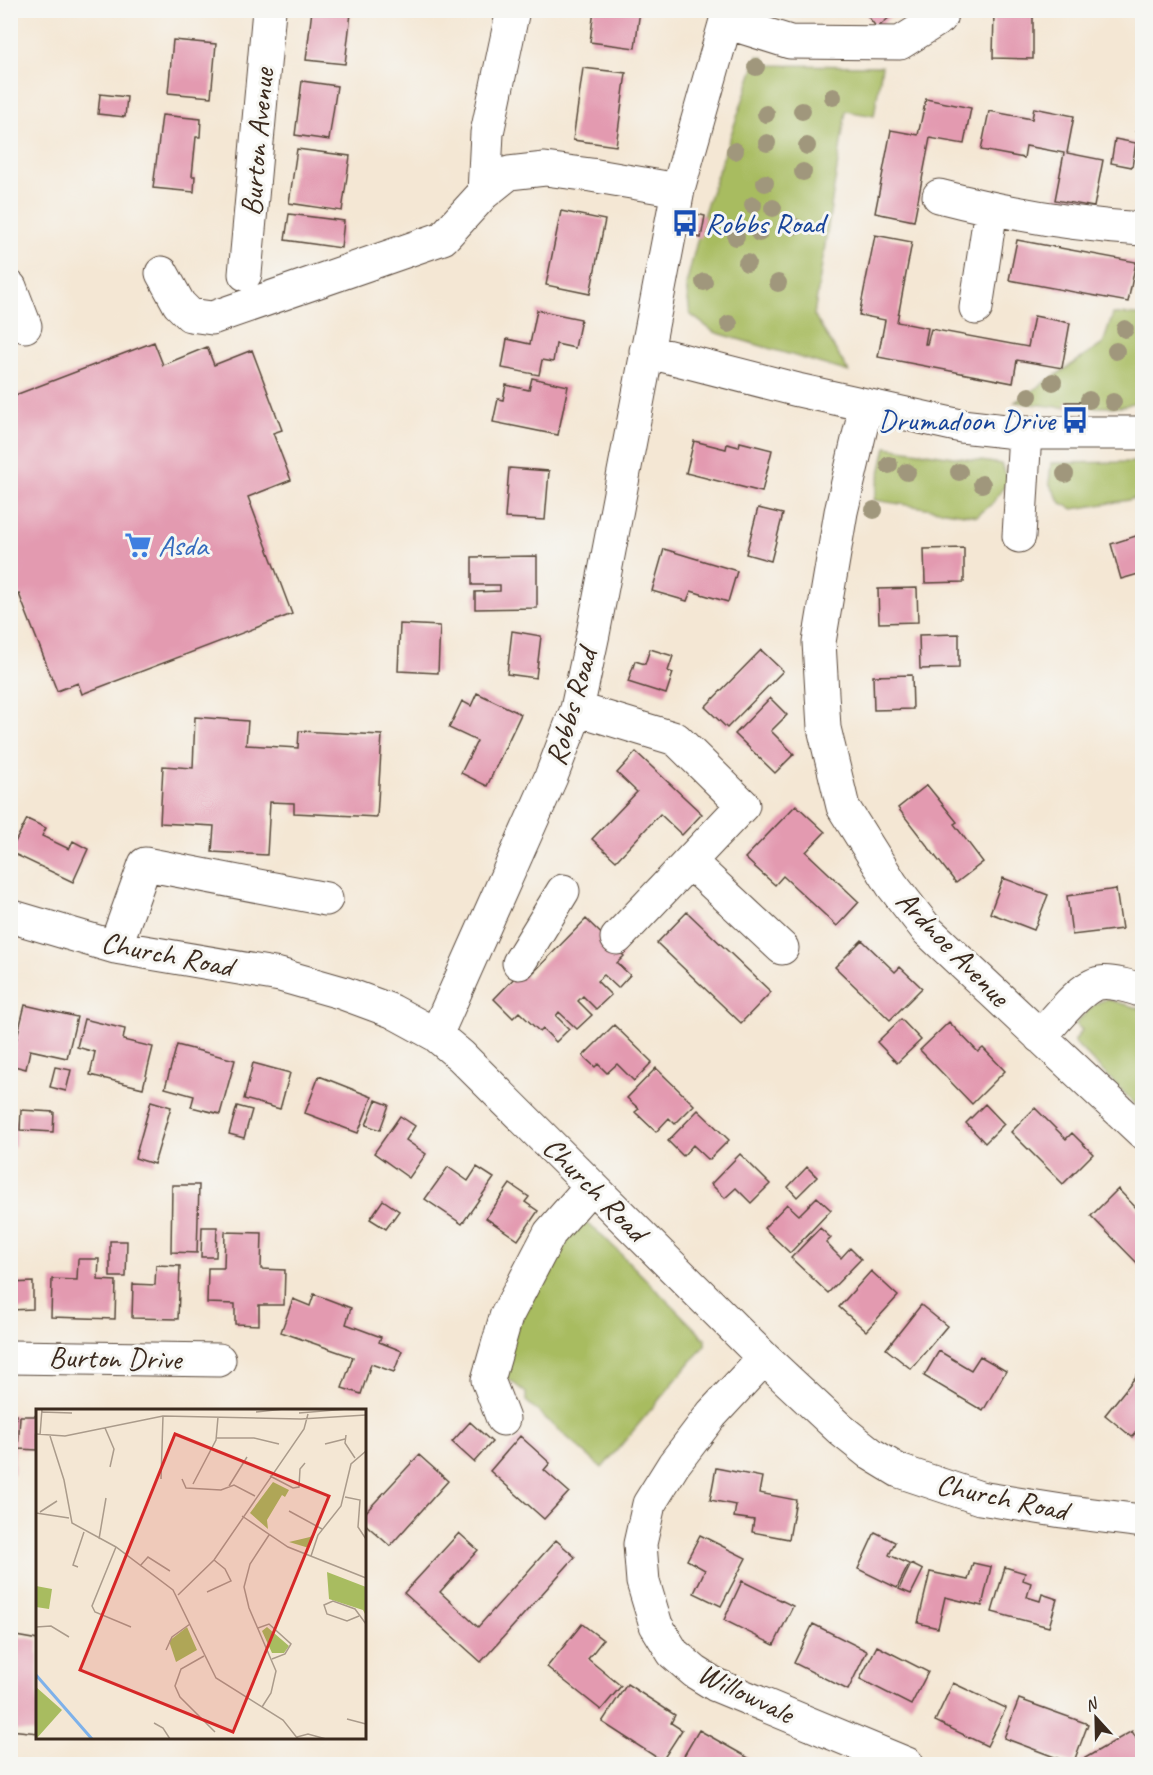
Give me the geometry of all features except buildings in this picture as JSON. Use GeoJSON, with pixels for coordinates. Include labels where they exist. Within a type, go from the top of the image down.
{"type":"FeatureCollection","features":[{"type":"Feature","properties":{"kind":"street","name":"Burton Avenue"},"geometry":{"type":"LineString","coordinates":[[245,274],[269,10]]}},
{"type":"Feature","properties":{"kind":"street"},"geometry":{"type":"LineString","coordinates":[[484,194],[487,133],[513,10]]}},
{"type":"Feature","properties":{"kind":"street"},"geometry":{"type":"LineString","coordinates":[[727,16],[790,42],[900,43],[940,18],[942,10]]}},
{"type":"Feature","properties":{"kind":"street","name":"Robbs Road"},"geometry":{"type":"LineString","coordinates":[[436,1035],[551,777],[577,709],[678,190],[727,16]]}},
{"type":"Feature","properties":{"kind":"street"},"geometry":{"type":"LineString","coordinates":[[162,273],[179,304],[190,315],[212,318],[443,238],[484,194],[509,173],[545,169],[678,190]]}},
{"type":"Feature","properties":{"kind":"street"},"geometry":{"type":"LineString","coordinates":[[939,196],[991,209],[1103,226],[1143,229]]}},
{"type":"Feature","properties":{"kind":"street"},"geometry":{"type":"LineString","coordinates":[[976,308],[991,209]]}},
{"type":"Feature","properties":{"kind":"street"},"geometry":{"type":"LineString","coordinates":[[10,287],[25,326]]}},
{"type":"Feature","properties":{"kind":"street"},"geometry":{"type":"LineString","coordinates":[[646,351],[866,406],[961,426],[1025,433],[1143,433]]}},
{"type":"Feature","properties":{"kind":"street","name":"Ardnoe Avenue"},"geometry":{"type":"LineString","coordinates":[[866,406],[841,512],[819,642],[824,728],[843,807],[892,885],[928,931],[1143,1132]]}},
{"type":"Feature","properties":{"kind":"street"},"geometry":{"type":"LineString","coordinates":[[1020,536],[1025,433]]}},
{"type":"Feature","properties":{"kind":"street"},"geometry":{"type":"LineString","coordinates":[[577,709],[676,739],[743,805],[617,938]]}},
{"type":"Feature","properties":{"kind":"street"},"geometry":{"type":"LineString","coordinates":[[690,862],[782,948]]}},
{"type":"Feature","properties":{"kind":"street"},"geometry":{"type":"LineString","coordinates":[[115,947],[145,864],[326,899]]}},
{"type":"Feature","properties":{"kind":"street"},"geometry":{"type":"LineString","coordinates":[[519,963],[563,891]]}},
{"type":"Feature","properties":{"kind":"street"},"geometry":{"type":"LineString","coordinates":[[497,899],[526,913],[541,926]]}},
{"type":"Feature","properties":{"kind":"street","name":"Church Road"},"geometry":{"type":"LineString","coordinates":[[10,916],[115,947],[280,975],[344,993],[392,1011],[436,1035],[461,1056],[764,1358],[841,1430],[871,1454],[899,1471],[980,1498],[1143,1521]]}},
{"type":"Feature","properties":{"kind":"street"},"geometry":{"type":"LineString","coordinates":[[1041,1037],[1080,993],[1100,983],[1131,986],[1143,991]]}},
{"type":"Feature","properties":{"kind":"street"},"geometry":{"type":"LineString","coordinates":[[503,1419],[488,1380],[506,1317],[550,1233],[591,1185]]}},
{"type":"Feature","properties":{"kind":"street","name":"Burton Drive"},"geometry":{"type":"LineString","coordinates":[[10,1357],[219,1360]]}},
{"type":"Feature","properties":{"kind":"street","name":"Willowvale"},"geometry":{"type":"LineString","coordinates":[[764,1358],[712,1414],[674,1464],[649,1504],[640,1544],[643,1582],[656,1625],[673,1653],[695,1672],[716,1685],[907,1764]]}},
{"type":"Feature","properties":{"kind":"green space"},"geometry":{"type":"Polygon","coordinates":[[[758,56],[763,57],[768,65],[882,66],[874,116],[846,111],[814,315],[849,372],[714,332],[690,314],[686,285],[704,213],[758,56]]]}},
{"type":"Feature","properties":{"kind":"green space"},"geometry":{"type":"Polygon","coordinates":[[[1142,309],[1142,400],[1121,407],[1058,407],[1015,402],[1103,344],[1113,314],[1141,315],[1142,309]]]}},
{"type":"Feature","properties":{"kind":"green space"},"geometry":{"type":"Polygon","coordinates":[[[886,447],[1001,464],[1009,480],[993,503],[977,516],[874,500],[886,447]]]}},
{"type":"Feature","properties":{"kind":"green space"},"geometry":{"type":"Polygon","coordinates":[[[1136,462],[1142,482],[1142,495],[1129,500],[1073,509],[1061,503],[1049,483],[1051,463],[1136,462]]]}},
{"type":"Feature","properties":{"kind":"green space"},"geometry":{"type":"Polygon","coordinates":[[[1106,999],[1142,1009],[1142,1111],[1074,1042],[1082,1030],[1075,1024],[1095,1004],[1106,999]]]}},
{"type":"Feature","properties":{"kind":"green space"},"geometry":{"type":"Polygon","coordinates":[[[580,1218],[603,1236],[705,1339],[705,1345],[602,1468],[526,1401],[526,1393],[501,1373],[518,1316],[564,1235],[580,1218]]]}},
{"type":"Feature","properties":{"kind":"place","name":"Robbs Road"},"geometry":{"type":"Point","coordinates":[685,223]}},
{"type":"Feature","properties":{"kind":"place","name":"Drumadoon Drive"},"geometry":{"type":"Point","coordinates":[1075,420]}},
{"type":"Feature","properties":{"kind":"place","name":"Asda"},"geometry":{"type":"Point","coordinates":[138,545]}}]}
